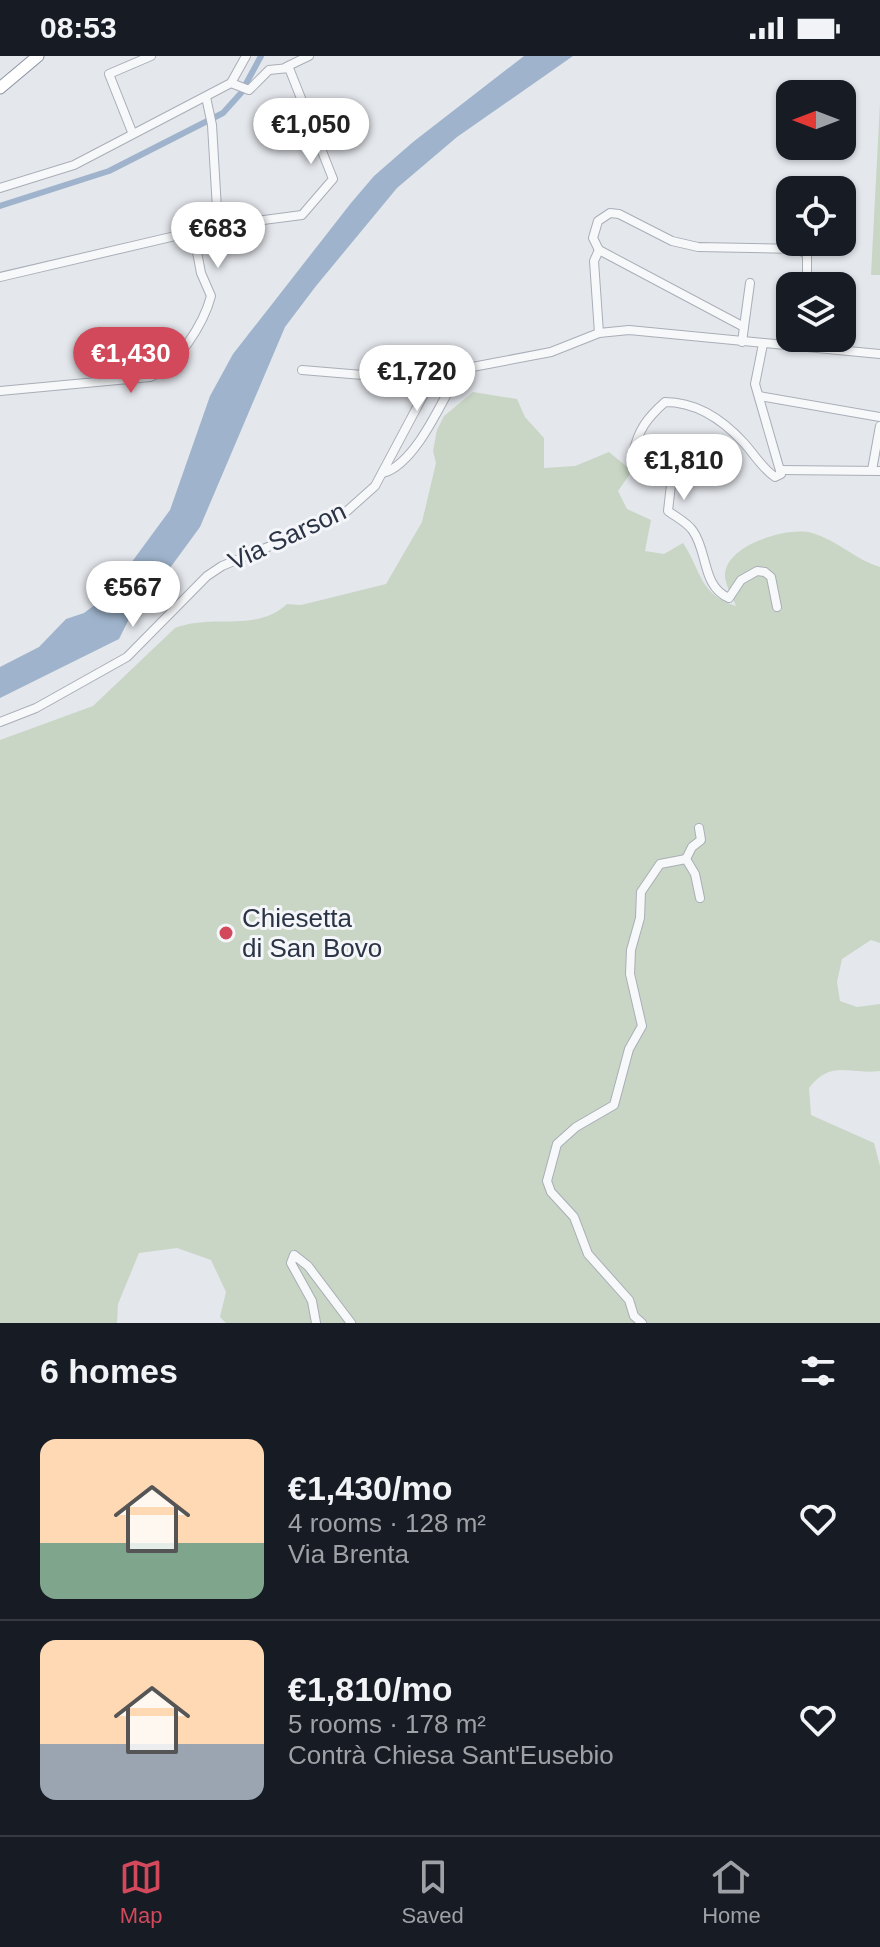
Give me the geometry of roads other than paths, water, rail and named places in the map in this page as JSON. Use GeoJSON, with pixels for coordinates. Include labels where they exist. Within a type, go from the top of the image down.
{"type":"FeatureCollection","features":[{"type":"Feature","properties":{"kind":"highway"},"geometry":{"type":"LineString","coordinates":[[3,85],[28,56]]}},
{"type":"Feature","properties":{"kind":"highway"},"geometry":{"type":"LineString","coordinates":[[3,85],[38,56]]}},
{"type":"Feature","properties":{"kind":"street"},"geometry":{"type":"LineString","coordinates":[[132,132],[109,74],[151,56]]}},
{"type":"Feature","properties":{"kind":"street"},"geometry":{"type":"LineString","coordinates":[[0,188],[74,165],[132,132],[235,84],[246,56]]}},
{"type":"Feature","properties":{"kind":"street"},"geometry":{"type":"LineString","coordinates":[[235,84],[249,90],[269,70],[285,67],[309,56]]}},
{"type":"Feature","properties":{"kind":"street"},"geometry":{"type":"LineString","coordinates":[[0,277],[193,231],[302,215],[333,179],[299,86],[285,67]]}},
{"type":"Feature","properties":{"kind":"street"},"geometry":{"type":"LineString","coordinates":[[206,97],[211,111],[218,226]]}},
{"type":"Feature","properties":{"kind":"street"},"geometry":{"type":"LineString","coordinates":[[599,333],[594,261],[599,250],[594,229],[598,221],[610,213],[619,214],[672,241],[698,247],[776,249]]}},
{"type":"Feature","properties":{"kind":"street"},"geometry":{"type":"LineString","coordinates":[[0,391],[159,374],[203,318],[211,296],[201,273],[193,231]]}},
{"type":"Feature","properties":{"kind":"street"},"geometry":{"type":"LineString","coordinates":[[599,250],[744,327]]}},
{"type":"Feature","properties":{"kind":"street"},"geometry":{"type":"LineString","coordinates":[[742,342],[750,283]]}},
{"type":"Feature","properties":{"kind":"street"},"geometry":{"type":"LineString","coordinates":[[302,370],[399,378],[428,389],[460,370],[551,352],[599,333],[629,330],[776,343]]}},
{"type":"Feature","properties":{"kind":"street"},"geometry":{"type":"LineString","coordinates":[[763,344],[756,372],[759,396],[781,474],[775,477],[731,431],[695,406],[681,402],[665,402],[648,417],[640,427],[633,454],[654,460],[672,476],[668,511],[692,529],[707,572],[721,595],[729,598],[741,580],[757,571],[765,572],[771,577],[777,607]]}},
{"type":"Feature","properties":{"kind":"street"},"geometry":{"type":"LineString","coordinates":[[856,350],[880,354]]}},
{"type":"Feature","properties":{"kind":"street"},"geometry":{"type":"LineString","coordinates":[[383,473],[399,464],[416,446],[460,370]]}},
{"type":"Feature","properties":{"kind":"street","name":"Via Sarson"},"geometry":{"type":"LineString","coordinates":[[0,722],[36,708],[127,657],[207,576],[238,558],[328,522],[365,496],[383,473],[428,389]]}},
{"type":"Feature","properties":{"kind":"street"},"geometry":{"type":"LineString","coordinates":[[759,396],[880,417]]}},
{"type":"Feature","properties":{"kind":"street"},"geometry":{"type":"LineString","coordinates":[[780,470],[876,470],[880,426]]}},
{"type":"Feature","properties":{"kind":"street"},"geometry":{"type":"LineString","coordinates":[[686,859],[692,847],[701,841],[699,828]]}},
{"type":"Feature","properties":{"kind":"street"},"geometry":{"type":"LineString","coordinates":[[686,859],[695,874],[700,898]]}},
{"type":"Feature","properties":{"kind":"street"},"geometry":{"type":"LineString","coordinates":[[642,1323],[634,1316],[629,1300],[586,1251],[576,1221],[551,1192],[546,1178],[557,1144],[576,1127],[614,1105],[629,1049],[642,1026],[630,967],[640,918],[639,897],[660,864],[686,859]]}},
{"type":"Feature","properties":{"kind":"street"},"geometry":{"type":"LineString","coordinates":[[316,1323],[312,1301],[291,1263],[294,1255],[308,1266],[351,1323]]}},
{"type":"Feature","properties":{"kind":"water"},"geometry":{"type":"Polygon","coordinates":[[[524,56],[573,56],[457,137],[397,188],[316,286],[285,327],[200,527],[159,583],[136,605],[119,639],[0,698],[0,667],[39,647],[66,619],[84,613],[104,598],[170,510],[210,396],[233,354],[351,203],[374,176],[413,142],[524,56]]]}},
{"type":"Feature","properties":{"kind":"waterway"},"geometry":{"type":"LineString","coordinates":[[0,206],[109,171],[223,113],[241,93],[261,56]]}},
{"type":"Feature","properties":{"kind":"place","name":"Chiesetta di San Bovo"},"geometry":{"type":"Point","coordinates":[226,933]}}]}
